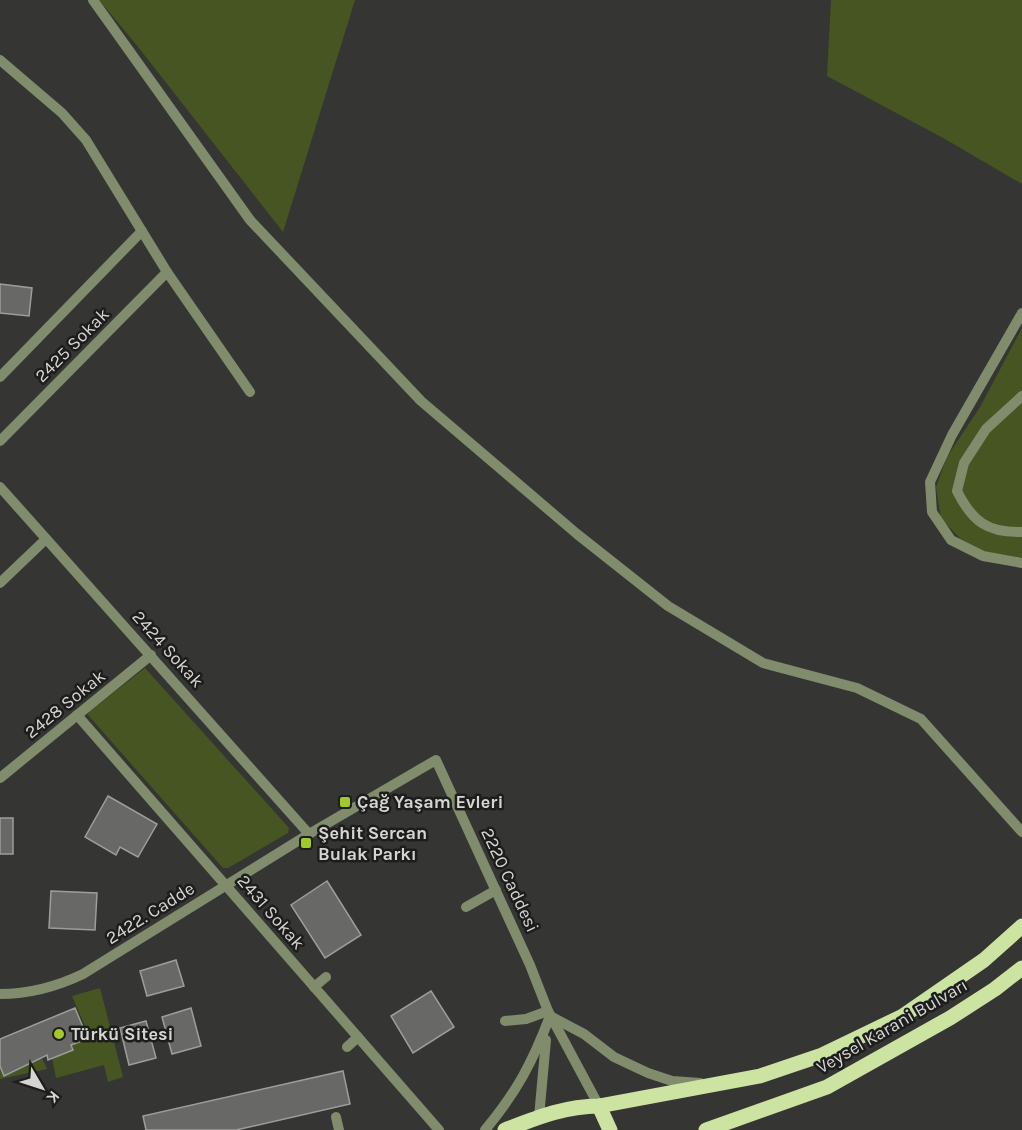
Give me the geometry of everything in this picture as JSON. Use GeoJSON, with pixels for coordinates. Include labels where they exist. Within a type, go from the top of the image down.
{"type":"FeatureCollection","features":[{"type":"Feature","properties":{"kind":"main road","name":"Veysel Karani Bulvarı"},"geometry":{"type":"LineString","coordinates":[[505,1130],[538,1123],[575,1107],[599,1106],[760,1076],[822,1055],[903,1016],[984,960],[1022,926]]}},
{"type":"Feature","properties":{"kind":"main road","name":"Veysel Karani Bulvarı"},"geometry":{"type":"LineString","coordinates":[[706,1130],[732,1126],[827,1087],[950,1018],[995,989],[1022,968]]}},
{"type":"Feature","properties":{"kind":"main road"},"geometry":{"type":"LineString","coordinates":[[599,1106],[610,1130]]}},
{"type":"Feature","properties":{"kind":"street"},"geometry":{"type":"LineString","coordinates":[[93,0],[250,220],[422,401],[576,534],[668,606],[763,663],[857,688],[921,719],[1022,832]]}},
{"type":"Feature","properties":{"kind":"street"},"geometry":{"type":"LineString","coordinates":[[0,60],[62,113],[87,140],[167,272],[250,392]]}},
{"type":"Feature","properties":{"kind":"street","name":"2425 Sokak"},"geometry":{"type":"LineString","coordinates":[[0,377],[142,231]]}},
{"type":"Feature","properties":{"kind":"street","name":"2425 Sokak"},"geometry":{"type":"LineString","coordinates":[[0,441],[167,272]]}},
{"type":"Feature","properties":{"kind":"street"},"geometry":{"type":"LineString","coordinates":[[1022,313],[952,435],[930,482],[932,512],[951,540],[983,556],[1022,563]]}},
{"type":"Feature","properties":{"kind":"street"},"geometry":{"type":"LineString","coordinates":[[1022,396],[986,429],[964,463],[957,490],[967,510],[984,526],[1005,532],[1022,532]]}},
{"type":"Feature","properties":{"kind":"street","name":"2424 Sokak"},"geometry":{"type":"LineString","coordinates":[[0,488],[309,834]]}},
{"type":"Feature","properties":{"kind":"street"},"geometry":{"type":"LineString","coordinates":[[0,583],[46,539]]}},
{"type":"Feature","properties":{"kind":"street","name":"2428 Sokak"},"geometry":{"type":"LineString","coordinates":[[0,778],[151,655]]}},
{"type":"Feature","properties":{"kind":"street","name":"2431 Sokak"},"geometry":{"type":"LineString","coordinates":[[77,715],[439,1130]]}},
{"type":"Feature","properties":{"kind":"street","name":"2422. Cadde"},"geometry":{"type":"LineString","coordinates":[[0,994],[41,990],[73,979],[309,834],[436,760]]}},
{"type":"Feature","properties":{"kind":"street","name":"2220 Caddesi"},"geometry":{"type":"LineString","coordinates":[[436,760],[530,965],[549,1013],[599,1106]]}},
{"type":"Feature","properties":{"kind":"street"},"geometry":{"type":"LineString","coordinates":[[466,907],[496,890]]}},
{"type":"Feature","properties":{"kind":"street"},"geometry":{"type":"LineString","coordinates":[[314,987],[326,977]]}},
{"type":"Feature","properties":{"kind":"street"},"geometry":{"type":"LineString","coordinates":[[538,1123],[549,1013]]}},
{"type":"Feature","properties":{"kind":"street"},"geometry":{"type":"LineString","coordinates":[[485,1130],[508,1103],[526,1073],[549,1013]]}},
{"type":"Feature","properties":{"kind":"street"},"geometry":{"type":"LineString","coordinates":[[505,1021],[549,1013],[614,1056],[648,1073],[672,1081],[715,1084]]}},
{"type":"Feature","properties":{"kind":"street"},"geometry":{"type":"LineString","coordinates":[[347,1047],[358,1037]]}},
{"type":"Feature","properties":{"kind":"street"},"geometry":{"type":"LineString","coordinates":[[336,1117],[339,1130]]}},
{"type":"Feature","properties":{"kind":"green space"},"geometry":{"type":"Polygon","coordinates":[[[99,0],[355,0],[283,232],[135,43],[99,0]]]}},
{"type":"Feature","properties":{"kind":"green space"},"geometry":{"type":"Polygon","coordinates":[[[831,0],[1022,0],[1022,184],[945,139],[827,76],[831,0]]]}},
{"type":"Feature","properties":{"kind":"green space"},"geometry":{"type":"Polygon","coordinates":[[[1022,328],[1022,558],[982,551],[961,539],[941,519],[936,487],[947,457],[980,407],[1022,328]]]}},
{"type":"Feature","properties":{"kind":"green space"},"geometry":{"type":"Polygon","coordinates":[[[145,668],[289,828],[288,833],[228,868],[223,868],[88,715],[145,668]]]}},
{"type":"Feature","properties":{"kind":"green space"},"geometry":{"type":"Polygon","coordinates":[[[100,988],[123,1077],[108,1082],[104,1065],[56,1078],[52,1058],[72,1050],[71,1045],[79,1042],[77,1037],[88,1033],[72,996],[100,988]]]}},
{"type":"Feature","properties":{"kind":"green space"},"geometry":{"type":"Polygon","coordinates":[[[42,1058],[47,1069],[0,1079],[0,1066],[4,1075],[42,1058]]]}},
{"type":"Feature","properties":{"kind":"building"},"geometry":{"type":"Polygon","coordinates":[[[0,284],[32,288],[29,316],[0,313],[0,284]]]}},
{"type":"Feature","properties":{"kind":"building"},"geometry":{"type":"Polygon","coordinates":[[[108,796],[157,824],[138,857],[120,847],[116,855],[85,837],[108,796]]]}},
{"type":"Feature","properties":{"kind":"building"},"geometry":{"type":"Polygon","coordinates":[[[0,818],[13,818],[13,854],[0,854],[0,818]]]}},
{"type":"Feature","properties":{"kind":"building"},"geometry":{"type":"Polygon","coordinates":[[[327,881],[361,935],[325,958],[291,905],[327,881]]]}},
{"type":"Feature","properties":{"kind":"building"},"geometry":{"type":"Polygon","coordinates":[[[51,891],[97,893],[95,930],[49,928],[51,891]]]}},
{"type":"Feature","properties":{"kind":"building"},"geometry":{"type":"Polygon","coordinates":[[[176,960],[184,986],[147,996],[140,971],[176,960]]]}},
{"type":"Feature","properties":{"kind":"building"},"geometry":{"type":"Polygon","coordinates":[[[431,991],[454,1027],[413,1053],[391,1016],[431,991]]]}},
{"type":"Feature","properties":{"kind":"building"},"geometry":{"type":"Polygon","coordinates":[[[75,1008],[85,1032],[76,1036],[79,1042],[71,1045],[73,1050],[48,1060],[47,1055],[4,1076],[0,1066],[0,1039],[75,1008]]]}},
{"type":"Feature","properties":{"kind":"building"},"geometry":{"type":"Polygon","coordinates":[[[191,1008],[201,1046],[172,1054],[162,1017],[191,1008]]]}},
{"type":"Feature","properties":{"kind":"building"},"geometry":{"type":"Polygon","coordinates":[[[146,1021],[156,1058],[129,1065],[120,1028],[146,1021]]]}},
{"type":"Feature","properties":{"kind":"building"},"geometry":{"type":"Polygon","coordinates":[[[343,1071],[350,1104],[236,1130],[146,1130],[143,1116],[343,1071]]]}},
{"type":"Feature","properties":{"kind":"place","name":"Çağ Yaşam Evleri"},"geometry":{"type":"Point","coordinates":[345,802]}},
{"type":"Feature","properties":{"kind":"place","name":"Şehit Sercan Bulak Parkı"},"geometry":{"type":"Point","coordinates":[306,843]}},
{"type":"Feature","properties":{"kind":"place","name":"Türkü Sitesi"},"geometry":{"type":"Point","coordinates":[59,1034]}}]}
